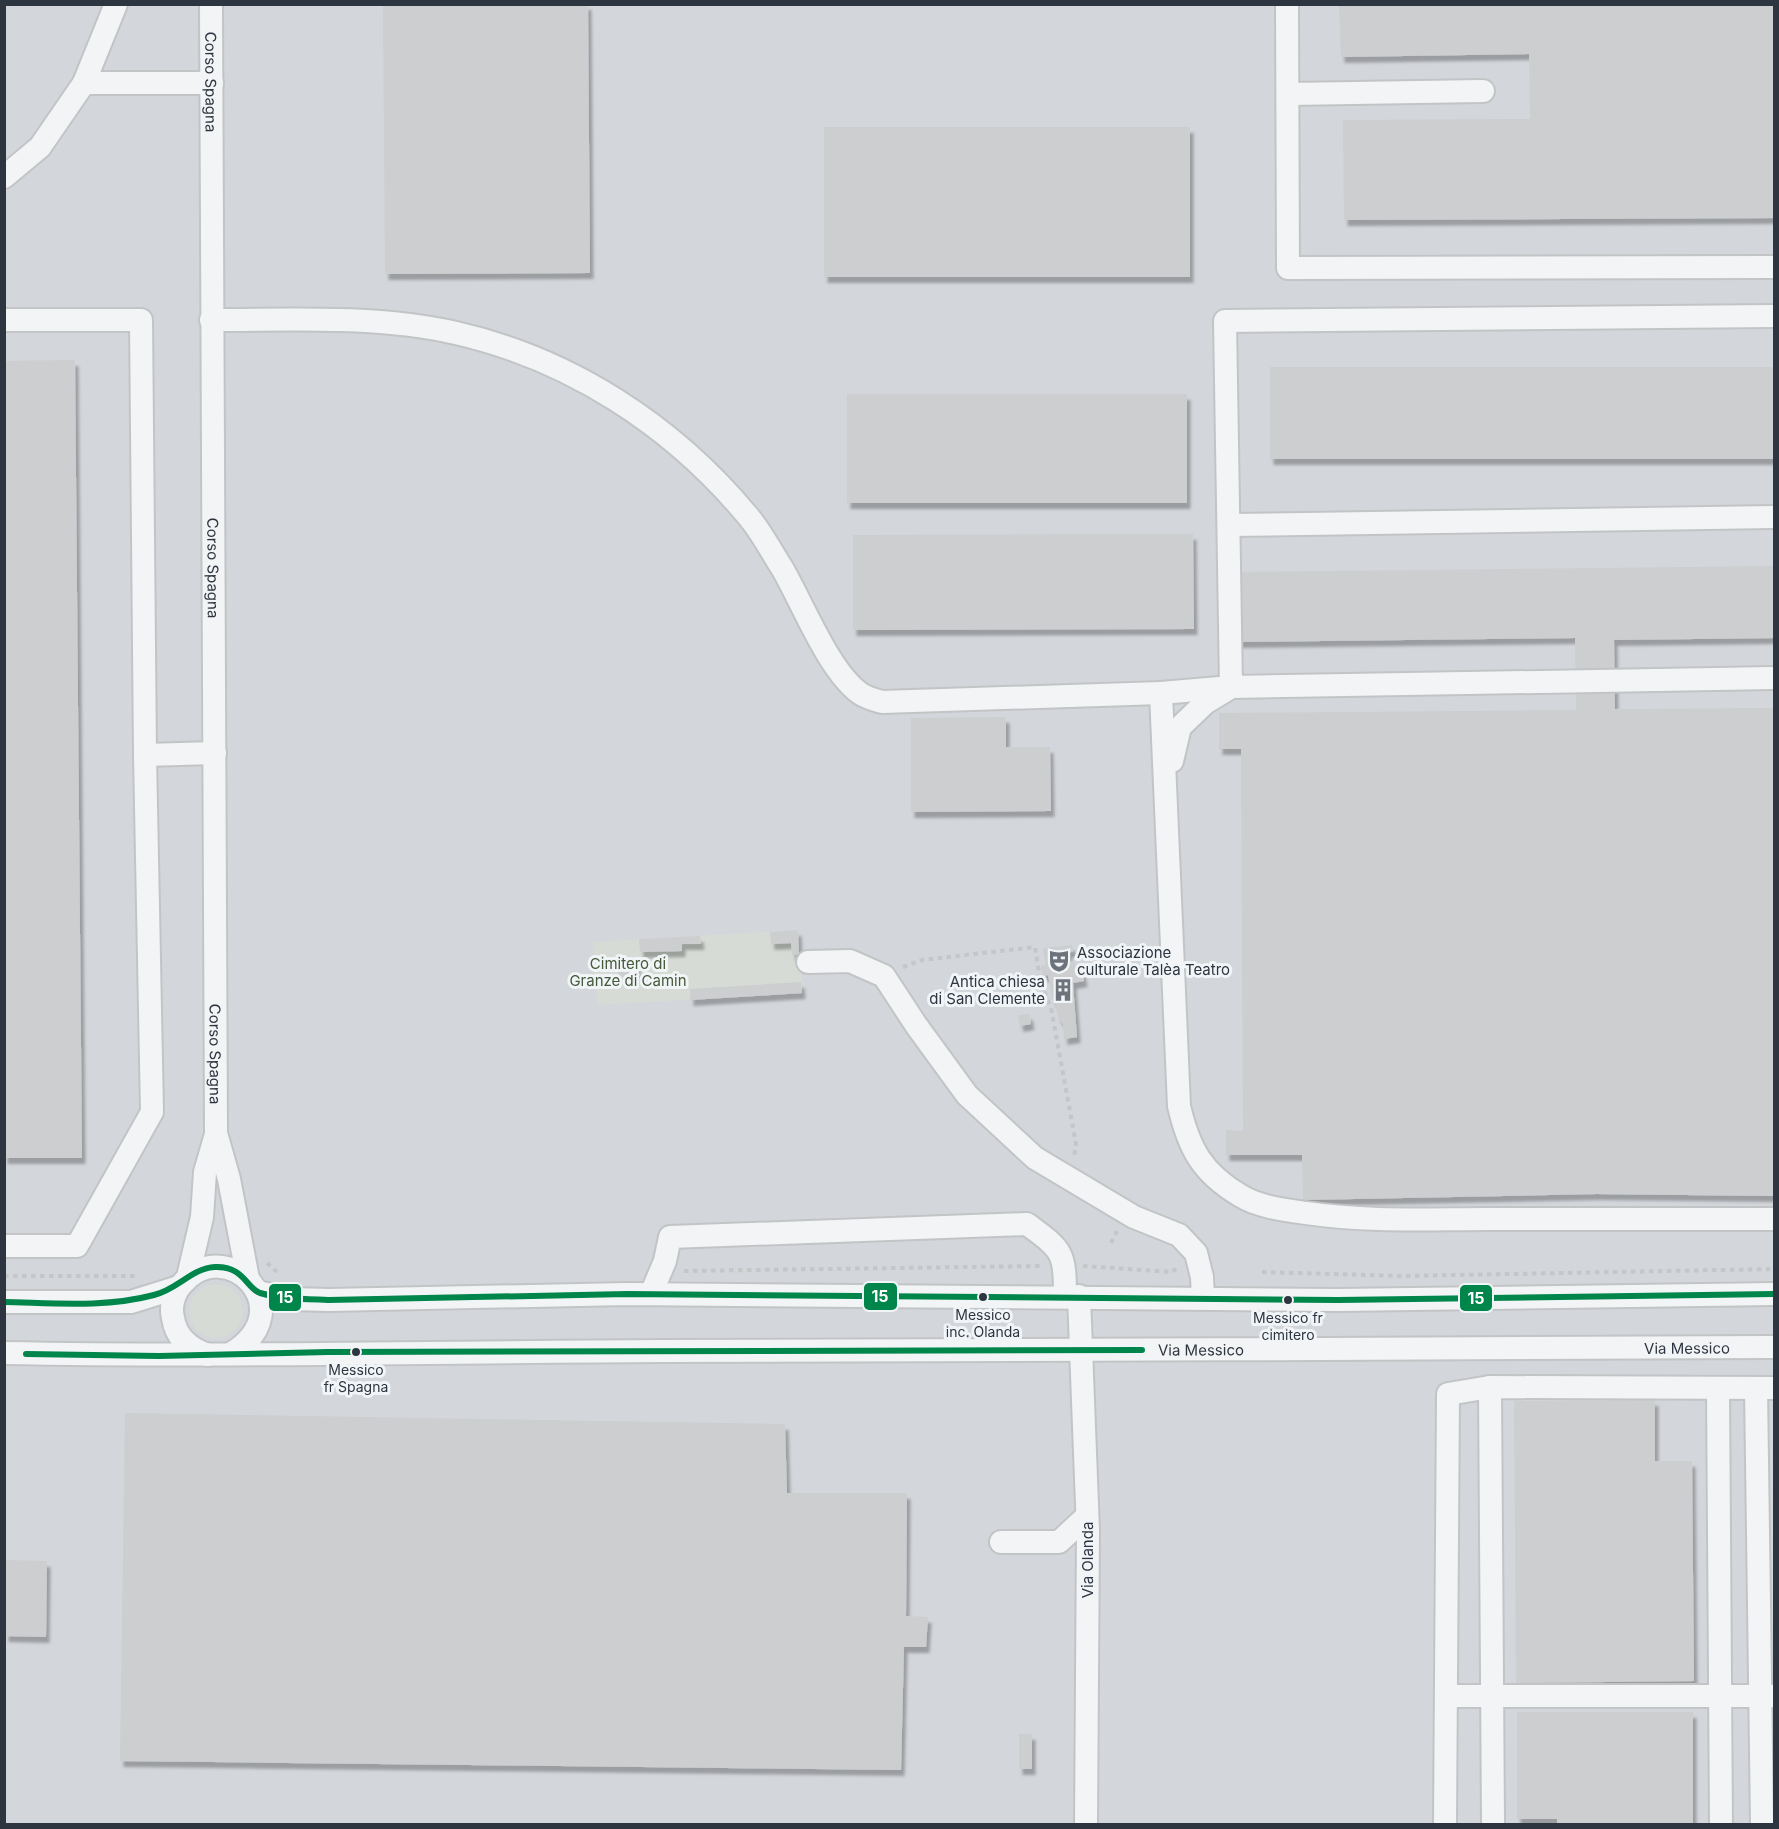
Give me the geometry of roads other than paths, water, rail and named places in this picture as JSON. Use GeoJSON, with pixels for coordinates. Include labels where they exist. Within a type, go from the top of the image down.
{"type":"FeatureCollection","features":[{"type":"Feature","properties":{"kind":"street"},"geometry":{"type":"LineString","coordinates":[[13,171],[40,147],[84,83],[116,4]]}},
{"type":"Feature","properties":{"kind":"street","name":"Corso Spagna"},"geometry":{"type":"LineString","coordinates":[[211,4],[216,1133],[229,1179],[252,1285]]}},
{"type":"Feature","properties":{"kind":"street"},"geometry":{"type":"LineString","coordinates":[[1287,4],[1288,268],[1774,267]]}},
{"type":"Feature","properties":{"kind":"street"},"geometry":{"type":"LineString","coordinates":[[84,83],[212,82]]}},
{"type":"Feature","properties":{"kind":"street"},"geometry":{"type":"LineString","coordinates":[[1288,94],[1483,91]]}},
{"type":"Feature","properties":{"kind":"street"},"geometry":{"type":"LineString","coordinates":[[1232,687],[1225,321],[1774,316]]}},
{"type":"Feature","properties":{"kind":"street"},"geometry":{"type":"LineString","coordinates":[[4,320],[141,320],[145,755],[152,1112],[77,1246],[4,1246]]}},
{"type":"Feature","properties":{"kind":"street"},"geometry":{"type":"LineString","coordinates":[[211,320],[357,321],[455,333],[517,350],[572,374],[608,394],[655,425],[714,479],[748,516],[804,606],[829,657],[853,688],[864,696],[882,702],[1161,693],[1232,687],[1774,678]]}},
{"type":"Feature","properties":{"kind":"street"},"geometry":{"type":"LineString","coordinates":[[1230,525],[1774,517]]}},
{"type":"Feature","properties":{"kind":"street"},"geometry":{"type":"LineString","coordinates":[[1166,783],[1180,727],[1205,704],[1232,687]]}},
{"type":"Feature","properties":{"kind":"street"},"geometry":{"type":"LineString","coordinates":[[1161,693],[1179,1106],[1186,1138],[1210,1173],[1242,1197],[1279,1210],[1343,1218],[1402,1221],[1774,1219]]}},
{"type":"Feature","properties":{"kind":"street"},"geometry":{"type":"LineString","coordinates":[[145,755],[215,753]]}},
{"type":"Feature","properties":{"kind":"street"},"geometry":{"type":"LineString","coordinates":[[808,962],[850,961],[884,976],[967,1095],[1035,1158],[1134,1217],[1179,1234],[1196,1253],[1203,1277],[1203,1298]]}},
{"type":"Feature","properties":{"kind":"street","name":"Corso Spagna"},"geometry":{"type":"LineString","coordinates":[[183,1282],[202,1217],[205,1172],[216,1133]]}},
{"type":"Feature","properties":{"kind":"street","name":"Via Olanda"},"geometry":{"type":"LineString","coordinates":[[651,1294],[670,1237],[1027,1224],[1058,1247],[1072,1296],[1080,1349],[1087,1516],[1086,1824]]}},
{"type":"Feature","properties":{"kind":"street"},"geometry":{"type":"LineString","coordinates":[[4,1302],[131,1302],[183,1282],[212,1266],[237,1271],[252,1285],[292,1299],[328,1300],[651,1294],[1338,1300],[1774,1294]]}},
{"type":"Feature","properties":{"kind":"street","name":"Via Messico"},"geometry":{"type":"LineString","coordinates":[[183,1282],[173,1301],[172,1316],[176,1330],[184,1342],[196,1351],[221,1354]]}},
{"type":"Feature","properties":{"kind":"street"},"geometry":{"type":"LineString","coordinates":[[221,1354],[248,1344],[258,1328],[261,1310],[252,1285]]}},
{"type":"Feature","properties":{"kind":"street","name":"Via Messico"},"geometry":{"type":"LineString","coordinates":[[4,1353],[221,1354],[1080,1349],[1243,1352],[1774,1347]]}},
{"type":"Feature","properties":{"kind":"street"},"geometry":{"type":"LineString","coordinates":[[1490,1387],[1494,1824]]}},
{"type":"Feature","properties":{"kind":"street"},"geometry":{"type":"LineString","coordinates":[[1444,1824],[1448,1394],[1490,1387],[1765,1388],[1768,1696],[1762,1824]]}},
{"type":"Feature","properties":{"kind":"street"},"geometry":{"type":"LineString","coordinates":[[1718,1388],[1722,1697],[1721,1824]]}},
{"type":"Feature","properties":{"kind":"street"},"geometry":{"type":"LineString","coordinates":[[1001,1542],[1059,1542],[1087,1516]]}},
{"type":"Feature","properties":{"kind":"street"},"geometry":{"type":"LineString","coordinates":[[1446,1696],[1768,1696]]}},
{"type":"Feature","properties":{"kind":"place","name":"Associazione culturale Talèa Teatro"},"geometry":{"type":"Point","coordinates":[1059,961]}},
{"type":"Feature","properties":{"kind":"place","name":"Antica chiesa di San Clemente"},"geometry":{"type":"Point","coordinates":[1063,990]}},
{"type":"Feature","properties":{"kind":"place","name":"Messico inc. Olanda"},"geometry":{"type":"Point","coordinates":[983,1297]}},
{"type":"Feature","properties":{"kind":"place","name":"Messico fr cimitero"},"geometry":{"type":"Point","coordinates":[1288,1300]}},
{"type":"Feature","properties":{"kind":"place","name":"Messico fr Spagna"},"geometry":{"type":"Point","coordinates":[356,1352]}},
{"type":"Feature","properties":{"kind":"park label","name":"Cimitero di Granze di Camin"},"geometry":{"type":"Point","coordinates":[628,972]}}]}
